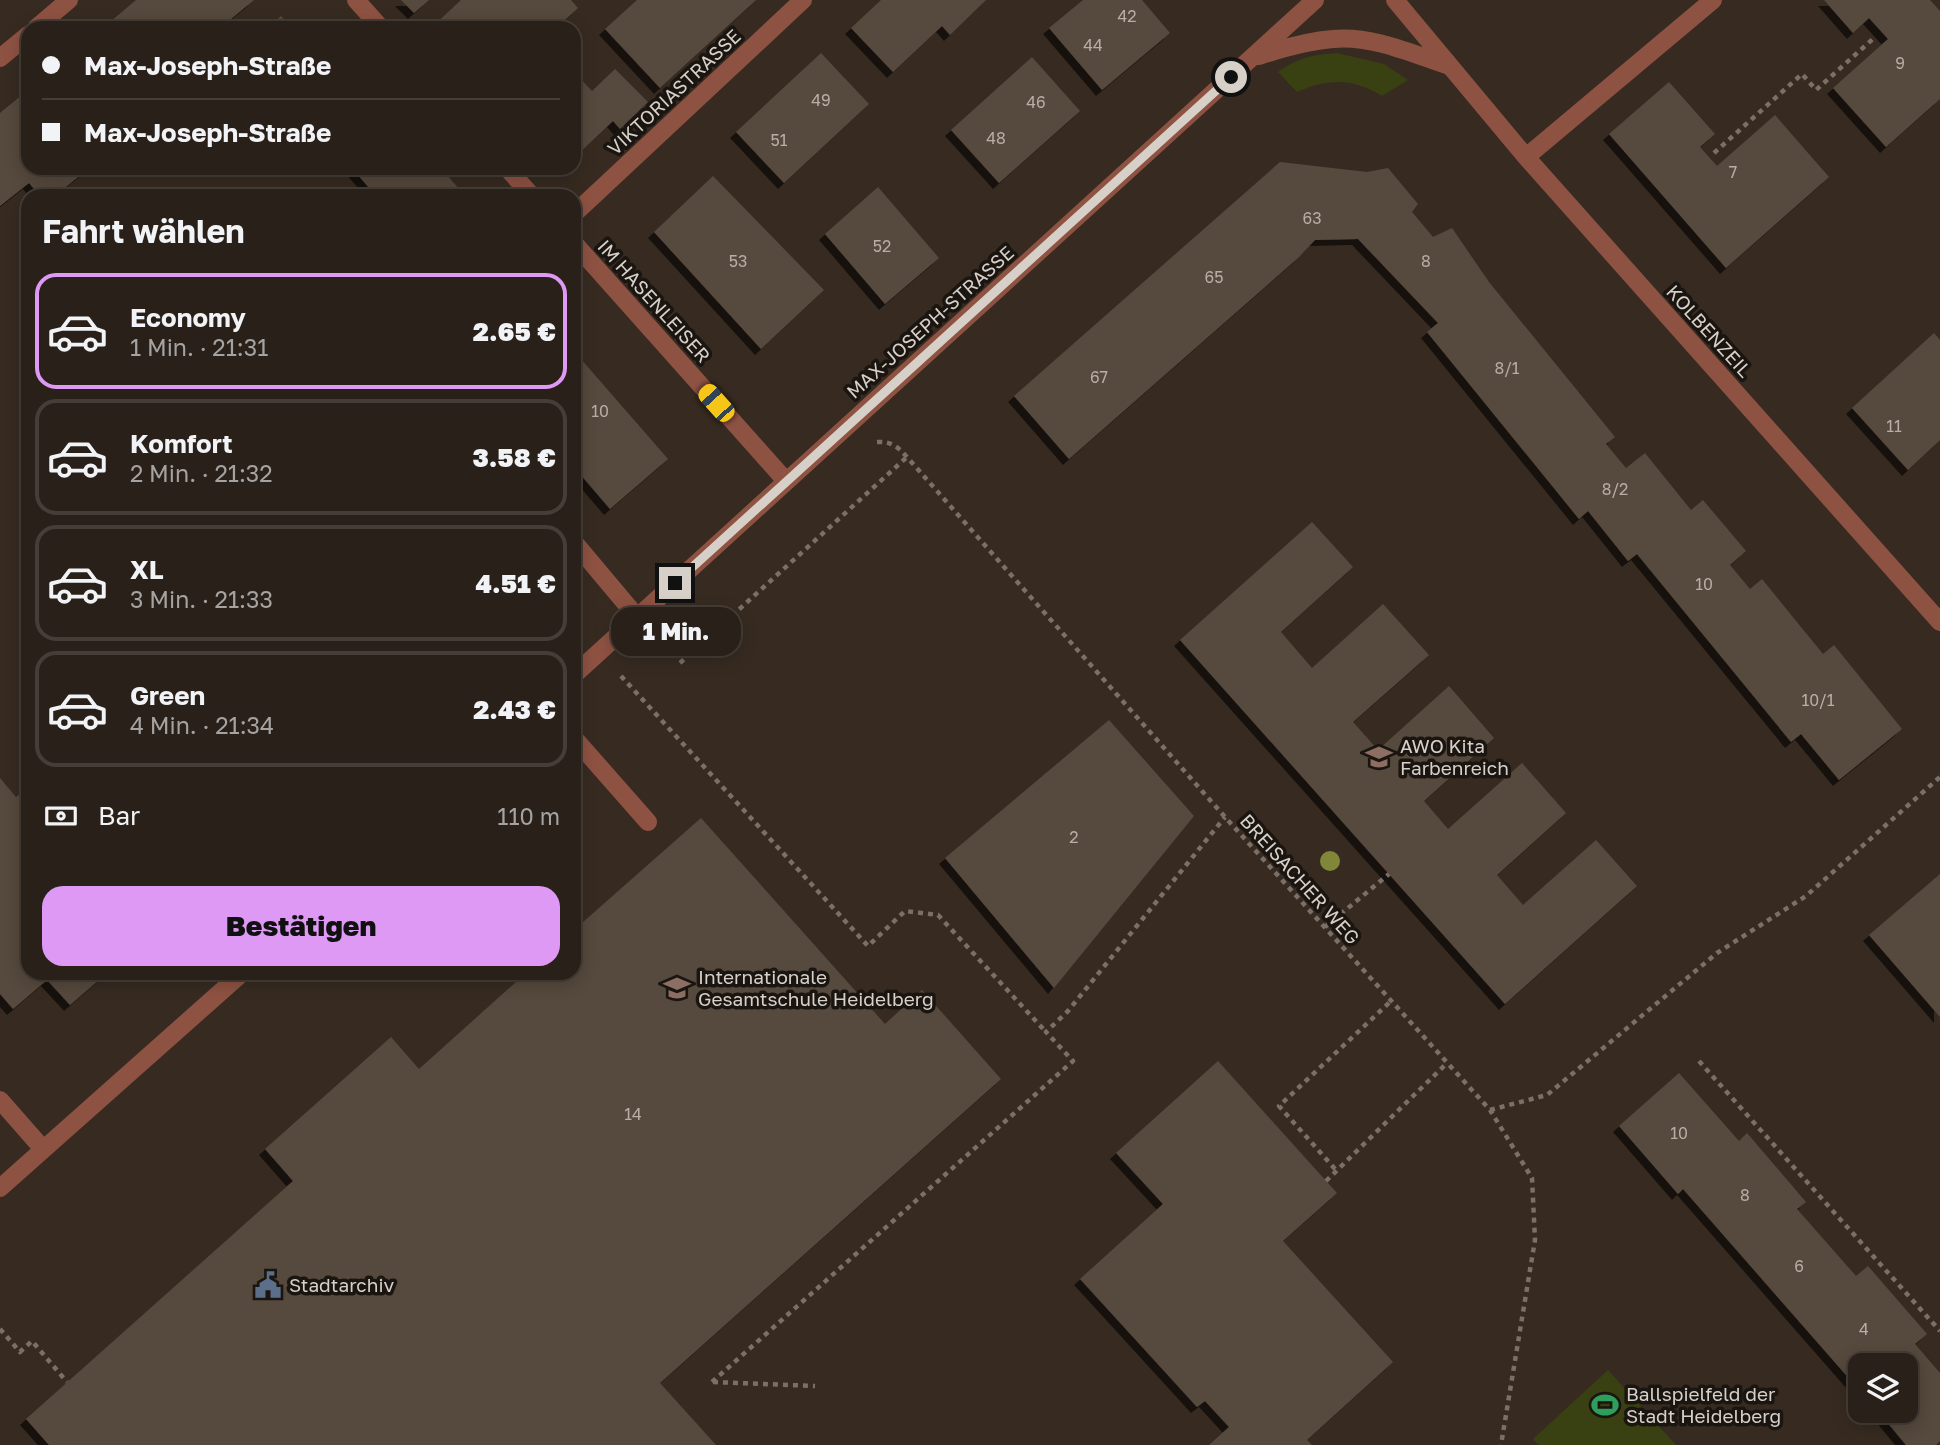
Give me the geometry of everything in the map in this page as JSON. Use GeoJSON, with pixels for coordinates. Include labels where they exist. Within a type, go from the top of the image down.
{"type":"FeatureCollection","features":[{"type":"Feature","properties":{"kind":"street"},"geometry":{"type":"LineString","coordinates":[[44,21],[69,0]]}},
{"type":"Feature","properties":{"kind":"street"},"geometry":{"type":"LineString","coordinates":[[356,0],[375,21]]}},
{"type":"Feature","properties":{"kind":"street","name":"VIKTORIASTRASSE"},"geometry":{"type":"LineString","coordinates":[[581,207],[803,0]]}},
{"type":"Feature","properties":{"kind":"street","name":"MAX-JOSEPH-STRASSE"},"geometry":{"type":"LineString","coordinates":[[581,669],[1315,0]]}},
{"type":"Feature","properties":{"kind":"street","name":"KOLBENZEIL"},"geometry":{"type":"LineString","coordinates":[[1395,0],[1526,157],[1940,622]]}},
{"type":"Feature","properties":{"kind":"street"},"geometry":{"type":"LineString","coordinates":[[1526,157],[1713,0]]}},
{"type":"Feature","properties":{"kind":"street"},"geometry":{"type":"LineString","coordinates":[[1251,59],[1285,48],[1335,38],[1367,41],[1449,66]]}},
{"type":"Feature","properties":{"kind":"street"},"geometry":{"type":"LineString","coordinates":[[0,58],[21,41]]}},
{"type":"Feature","properties":{"kind":"street"},"geometry":{"type":"LineString","coordinates":[[513,175],[526,189]]}},
{"type":"Feature","properties":{"kind":"street","name":"IM HASENLEISER"},"geometry":{"type":"LineString","coordinates":[[581,253],[786,481]]}},
{"type":"Feature","properties":{"kind":"street"},"geometry":{"type":"LineString","coordinates":[[581,550],[638,617]]}},
{"type":"Feature","properties":{"kind":"street"},"geometry":{"type":"LineString","coordinates":[[581,746],[648,822]]}},
{"type":"Feature","properties":{"kind":"street"},"geometry":{"type":"LineString","coordinates":[[0,1188],[234,980]]}},
{"type":"Feature","properties":{"kind":"street"},"geometry":{"type":"LineString","coordinates":[[0,1100],[43,1149]]}},
{"type":"Feature","properties":{"kind":"path"},"geometry":{"type":"LineString","coordinates":[[1714,153],[1802,74],[1816,90],[1875,37]]}},
{"type":"Feature","properties":{"kind":"path","name":"BREISACHER WEG"},"geometry":{"type":"LineString","coordinates":[[849,424],[866,442],[885,441],[897,446],[1225,817],[1490,1110],[1532,1178],[1535,1240],[1501,1445]]}},
{"type":"Feature","properties":{"kind":"path"},"geometry":{"type":"LineString","coordinates":[[680,663],[907,457]]}},
{"type":"Feature","properties":{"kind":"path"},"geometry":{"type":"LineString","coordinates":[[600,651],[868,946],[905,911],[938,915],[1073,1061],[712,1382],[815,1386]]}},
{"type":"Feature","properties":{"kind":"path"},"geometry":{"type":"LineString","coordinates":[[1490,1110],[1547,1095],[1717,953],[1806,896],[1940,777]]}},
{"type":"Feature","properties":{"kind":"path"},"geometry":{"type":"LineString","coordinates":[[1046,1032],[1068,1011],[1225,817]]}},
{"type":"Feature","properties":{"kind":"path"},"geometry":{"type":"LineString","coordinates":[[1325,926],[1389,874]]}},
{"type":"Feature","properties":{"kind":"path"},"geometry":{"type":"LineString","coordinates":[[1335,1169],[1279,1107],[1391,1001]]}},
{"type":"Feature","properties":{"kind":"path"},"geometry":{"type":"LineString","coordinates":[[1699,1061],[1940,1331]]}},
{"type":"Feature","properties":{"kind":"path"},"geometry":{"type":"LineString","coordinates":[[1326,1181],[1335,1169],[1447,1063]]}},
{"type":"Feature","properties":{"kind":"path"},"geometry":{"type":"LineString","coordinates":[[0,1329],[20,1352],[32,1341],[67,1382]]}},
{"type":"Feature","properties":{"kind":"green space"},"geometry":{"type":"Polygon","coordinates":[[[1337,53],[1384,64],[1408,80],[1382,96],[1361,86],[1341,82],[1319,84],[1297,92],[1278,72],[1306,58],[1337,53]]]}},
{"type":"Feature","properties":{"kind":"green space","name":"Ballspielfeld der Stadt Heidelberg"},"geometry":{"type":"Polygon","coordinates":[[[1608,1370],[1676,1445],[1539,1445],[1533,1439],[1608,1370]]]}},
{"type":"Feature","properties":{"kind":"building"},"geometry":{"type":"Polygon","coordinates":[[[136,0],[254,0],[228,21],[111,21],[136,0]]]}},
{"type":"Feature","properties":{"kind":"building"},"geometry":{"type":"Polygon","coordinates":[[[401,0],[429,0],[414,13],[401,0]]]}},
{"type":"Feature","properties":{"kind":"building"},"geometry":{"type":"Polygon","coordinates":[[[461,0],[571,0],[578,8],[564,21],[438,21],[461,0]]]}},
{"type":"Feature","properties":{"kind":"building"},"geometry":{"type":"Polygon","coordinates":[[[637,0],[756,0],[660,88],[605,29],[637,0]]]}},
{"type":"Feature","properties":{"kind":"building"},"geometry":{"type":"Polygon","coordinates":[[[881,0],[986,0],[950,35],[942,26],[893,72],[851,28],[881,0]]]}},
{"type":"Feature","properties":{"kind":"building"},"geometry":{"type":"Polygon","coordinates":[[[1083,0],[1142,0],[1170,33],[1102,90],[1049,28],[1083,0]]]}},
{"type":"Feature","properties":{"kind":"building"},"geometry":{"type":"Polygon","coordinates":[[[1824,0],[1930,0],[1940,11],[1940,99],[1886,147],[1833,88],[1888,39],[1869,18],[1853,33],[1824,0]]]}},
{"type":"Feature","properties":{"kind":"building"},"geometry":{"type":"Polygon","coordinates":[[[821,53],[869,104],[784,183],[736,132],[821,53]]]}},
{"type":"Feature","properties":{"kind":"building"},"geometry":{"type":"Polygon","coordinates":[[[1032,57],[1080,111],[999,183],[951,130],[1032,57]]]}},
{"type":"Feature","properties":{"kind":"building"},"geometry":{"type":"Polygon","coordinates":[[[615,69],[648,102],[620,129],[613,121],[581,151],[581,79],[592,91],[615,69]]]}},
{"type":"Feature","properties":{"kind":"building"},"geometry":{"type":"Polygon","coordinates":[[[1669,82],[1715,134],[1700,147],[1717,166],[1775,115],[1829,177],[1726,268],[1609,134],[1669,82]]]}},
{"type":"Feature","properties":{"kind":"building"},"geometry":{"type":"Polygon","coordinates":[[[21,96],[21,175],[80,175],[64,189],[34,189],[29,183],[0,206],[0,113],[21,96]]]}},
{"type":"Feature","properties":{"kind":"building"},"geometry":{"type":"Polygon","coordinates":[[[1280,162],[1367,172],[1388,168],[1418,204],[1412,212],[1433,237],[1452,228],[1489,282],[1615,437],[1606,444],[1626,468],[1645,453],[1691,510],[1703,500],[1746,551],[1730,565],[1750,589],[1762,579],[1823,654],[1834,645],[1902,729],[1839,780],[1801,734],[1791,742],[1637,554],[1628,561],[1588,511],[1579,519],[1427,332],[1438,323],[1358,239],[1315,240],[1298,258],[1069,459],[1014,396],[1280,162]]]}},
{"type":"Feature","properties":{"kind":"building"},"geometry":{"type":"Polygon","coordinates":[[[358,175],[447,175],[459,189],[370,189],[358,175]]]}},
{"type":"Feature","properties":{"kind":"building"},"geometry":{"type":"Polygon","coordinates":[[[713,176],[824,290],[761,349],[654,232],[713,176]]]}},
{"type":"Feature","properties":{"kind":"building"},"geometry":{"type":"Polygon","coordinates":[[[878,187],[939,258],[885,304],[825,234],[878,187]]]}},
{"type":"Feature","properties":{"kind":"building"},"geometry":{"type":"Polygon","coordinates":[[[1934,333],[1940,340],[1940,440],[1908,470],[1852,408],[1934,333]]]}},
{"type":"Feature","properties":{"kind":"building"},"geometry":{"type":"Polygon","coordinates":[[[581,359],[668,459],[610,509],[581,475],[581,359]]]}},
{"type":"Feature","properties":{"kind":"building","name":"AWO Kita Farbenreich"},"geometry":{"type":"Polygon","coordinates":[[[1312,522],[1353,567],[1281,632],[1312,668],[1383,604],[1429,655],[1353,722],[1378,750],[1449,686],[1494,738],[1424,801],[1448,829],[1522,763],[1566,813],[1497,875],[1523,905],[1596,840],[1637,886],[1505,1004],[1180,640],[1312,522]]]}},
{"type":"Feature","properties":{"kind":"building"},"geometry":{"type":"Polygon","coordinates":[[[1109,720],[1194,816],[1054,988],[945,858],[1109,720]]]}},
{"type":"Feature","properties":{"kind":"building"},"geometry":{"type":"Polygon","coordinates":[[[0,778],[16,797],[21,793],[21,980],[47,980],[13,1009],[0,994],[0,778]]]}},
{"type":"Feature","properties":{"kind":"building","name":"Internationale Gesamtschule Heidelberg"},"geometry":{"type":"Polygon","coordinates":[[[701,818],[885,1024],[922,990],[1001,1079],[660,1383],[716,1445],[49,1445],[26,1419],[293,1181],[265,1149],[391,1037],[419,1069],[518,980],[581,980],[581,924],[701,818]]]}},
{"type":"Feature","properties":{"kind":"building"},"geometry":{"type":"Polygon","coordinates":[[[1940,874],[1940,1017],[1869,935],[1940,874]]]}},
{"type":"Feature","properties":{"kind":"building"},"geometry":{"type":"Polygon","coordinates":[[[47,980],[99,980],[70,1005],[47,980]]]}},
{"type":"Feature","properties":{"kind":"building"},"geometry":{"type":"Polygon","coordinates":[[[1218,1061],[1337,1193],[1283,1241],[1393,1362],[1307,1440],[1312,1445],[1209,1445],[1229,1427],[1205,1401],[1197,1407],[1080,1279],[1163,1204],[1116,1153],[1218,1061]]]}},
{"type":"Feature","properties":{"kind":"building"},"geometry":{"type":"Polygon","coordinates":[[[1679,1073],[1739,1141],[1747,1133],[1806,1202],[1797,1209],[1856,1276],[1868,1266],[1927,1334],[1915,1344],[1940,1373],[1940,1441],[1936,1445],[1906,1445],[1888,1423],[1918,1423],[1918,1353],[1848,1353],[1848,1377],[1683,1189],[1678,1194],[1619,1126],[1679,1073]]]}},
{"type":"Feature","properties":{"kind":"place","name":"AWO Kita Farbenreich"},"geometry":{"type":"Point","coordinates":[1379,757]}},
{"type":"Feature","properties":{"kind":"place","name":"Internationale Gesamtschule Heidelberg"},"geometry":{"type":"Point","coordinates":[677,988]}},
{"type":"Feature","properties":{"kind":"place","name":"Stadtarchiv"},"geometry":{"type":"Point","coordinates":[268,1285]}},
{"type":"Feature","properties":{"kind":"place","name":"Ballspielfeld der Stadt Heidelberg"},"geometry":{"type":"Point","coordinates":[1605,1405]}},
{"type":"Feature","properties":{"kind":"route"},"geometry":{"type":"LineString","coordinates":[[675,583],[1231,77]]}}]}
